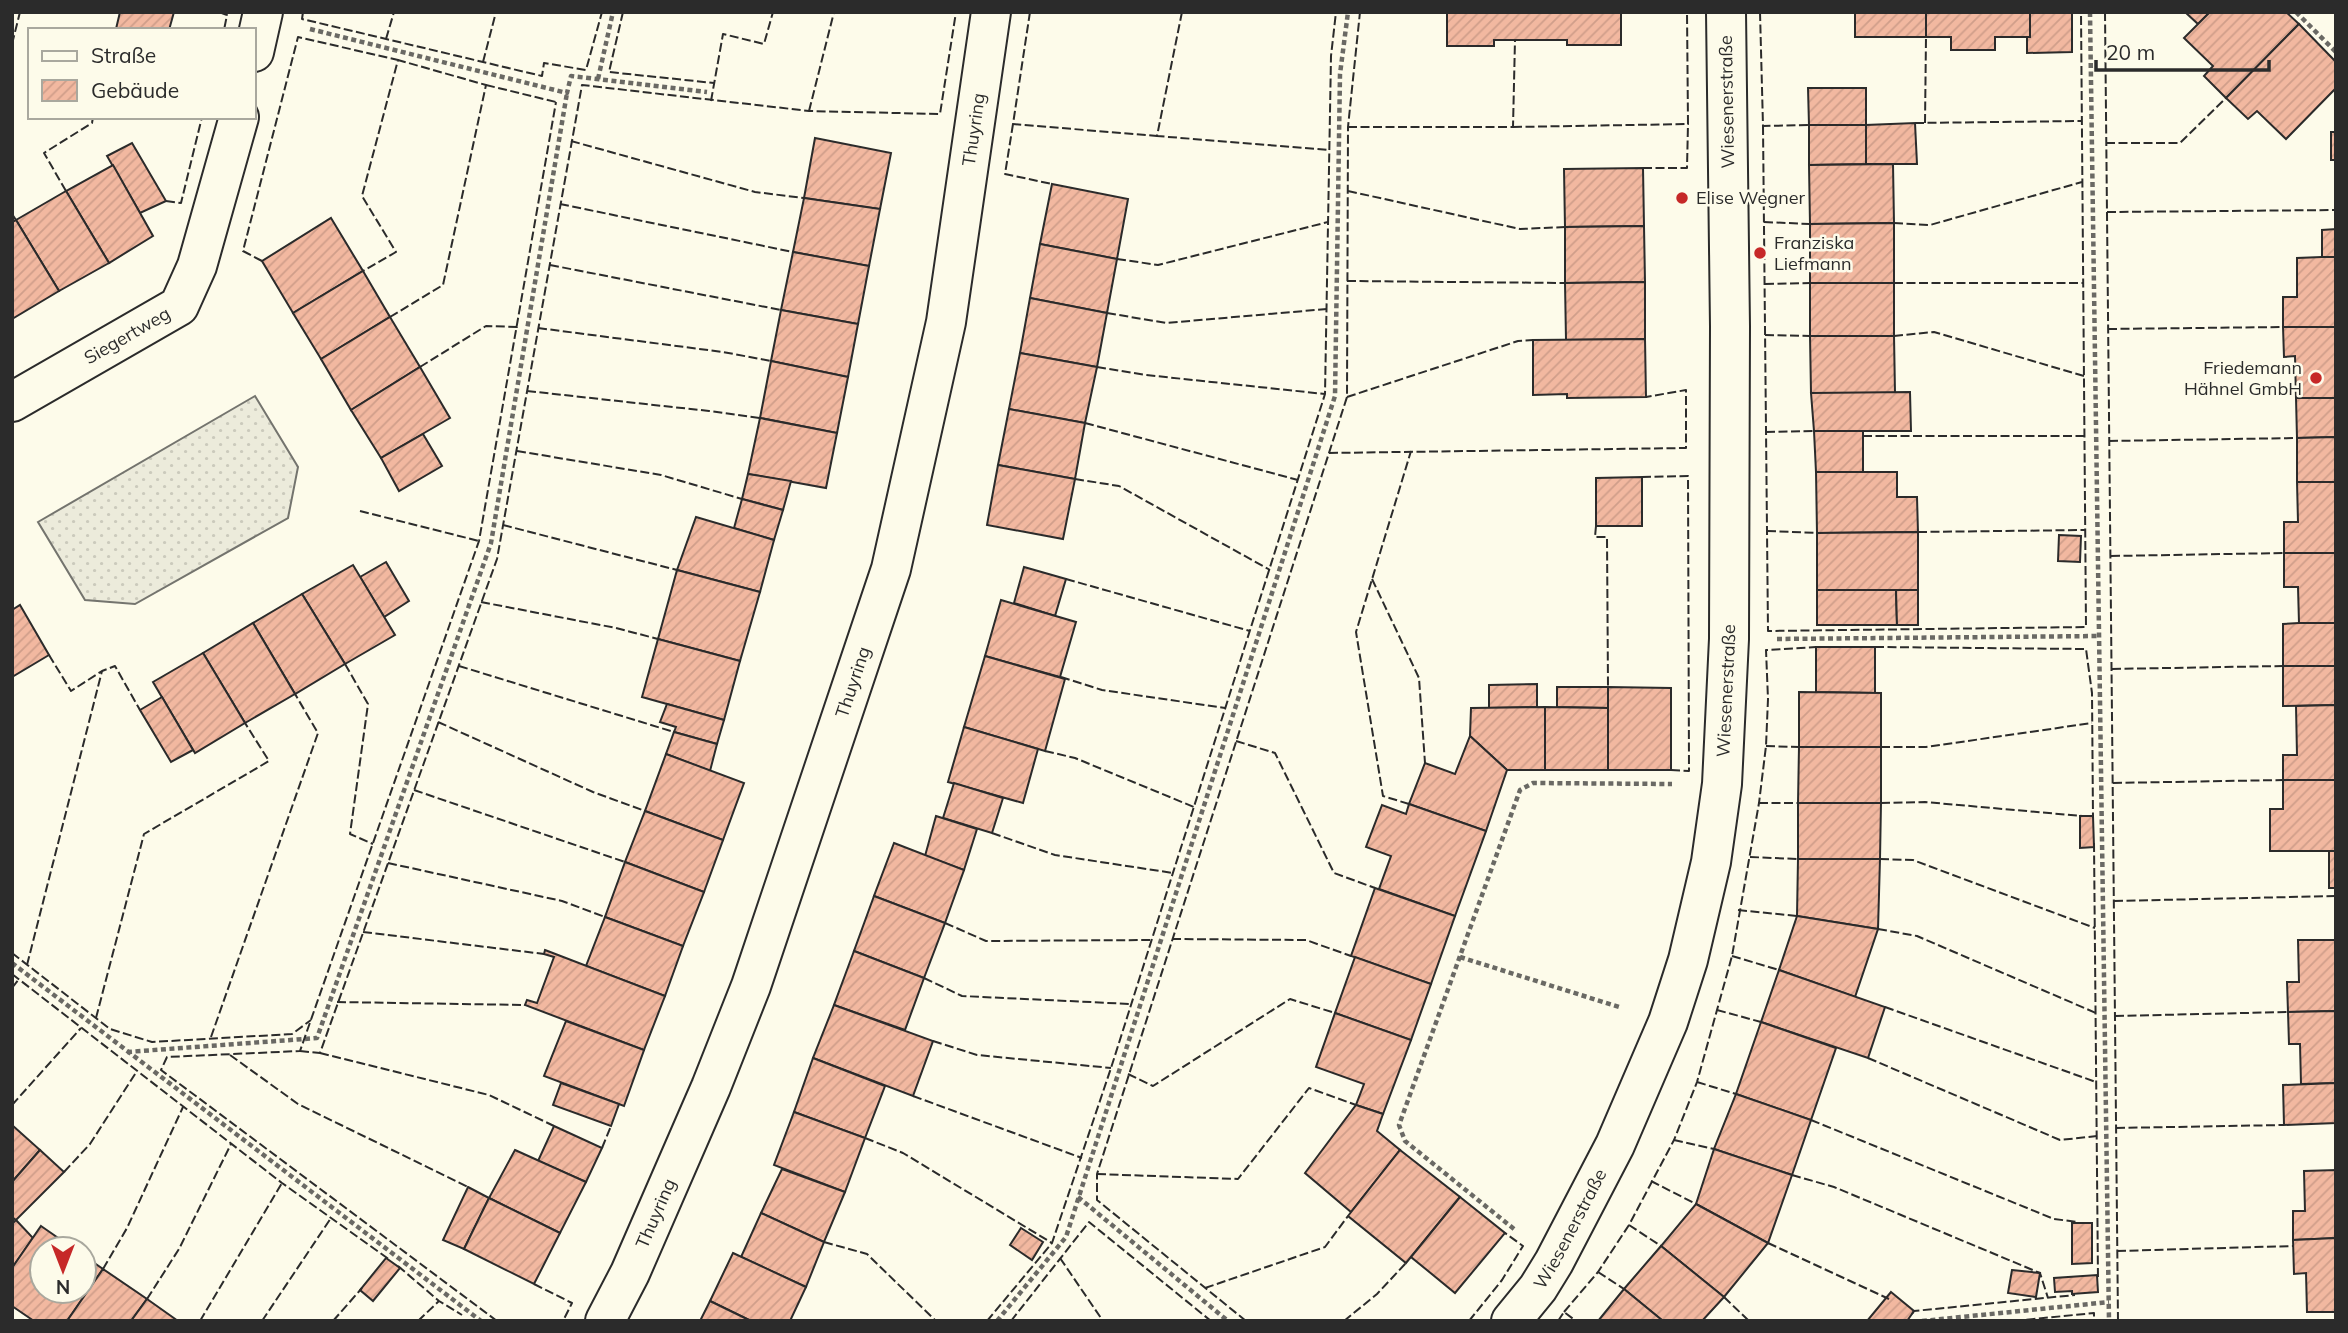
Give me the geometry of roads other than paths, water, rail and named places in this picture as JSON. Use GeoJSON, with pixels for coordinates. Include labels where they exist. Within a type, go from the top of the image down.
{"type":"FeatureCollection","features":[{"type":"Feature","properties":{"kind":"street"},"geometry":{"type":"LineString","coordinates":[[256,43],[263,12]]}},
{"type":"Feature","properties":{"kind":"street","name":"Thuyring"},"geometry":{"type":"LineString","coordinates":[[605,1321],[635,1261],[711,1087],[751,986],[891,569],[946,322],[991,12]]}},
{"type":"Feature","properties":{"kind":"street","name":"Wiesenerstraße"},"geometry":{"type":"LineString","coordinates":[[1511,1321],[1538,1288],[1554,1262],[1615,1145],[1668,1022],[1688,960],[1711,862],[1722,785],[1729,639],[1730,326],[1726,12]]}},
{"type":"Feature","properties":{"kind":"street","name":"Siegertweg"},"geometry":{"type":"LineString","coordinates":[[12,402],[180,306],[197,267],[238,119]]}},
{"type":"Feature","properties":{"kind":"place","name":"Elise Wegner"},"geometry":{"type":"Point","coordinates":[1682,198]}},
{"type":"Feature","properties":{"kind":"place","name":"Franziska Liefmann"},"geometry":{"type":"Point","coordinates":[1760,253]}},
{"type":"Feature","properties":{"kind":"place","name":"Friedemann Hähnel GmbH"},"geometry":{"type":"Point","coordinates":[2316,378]}}]}
